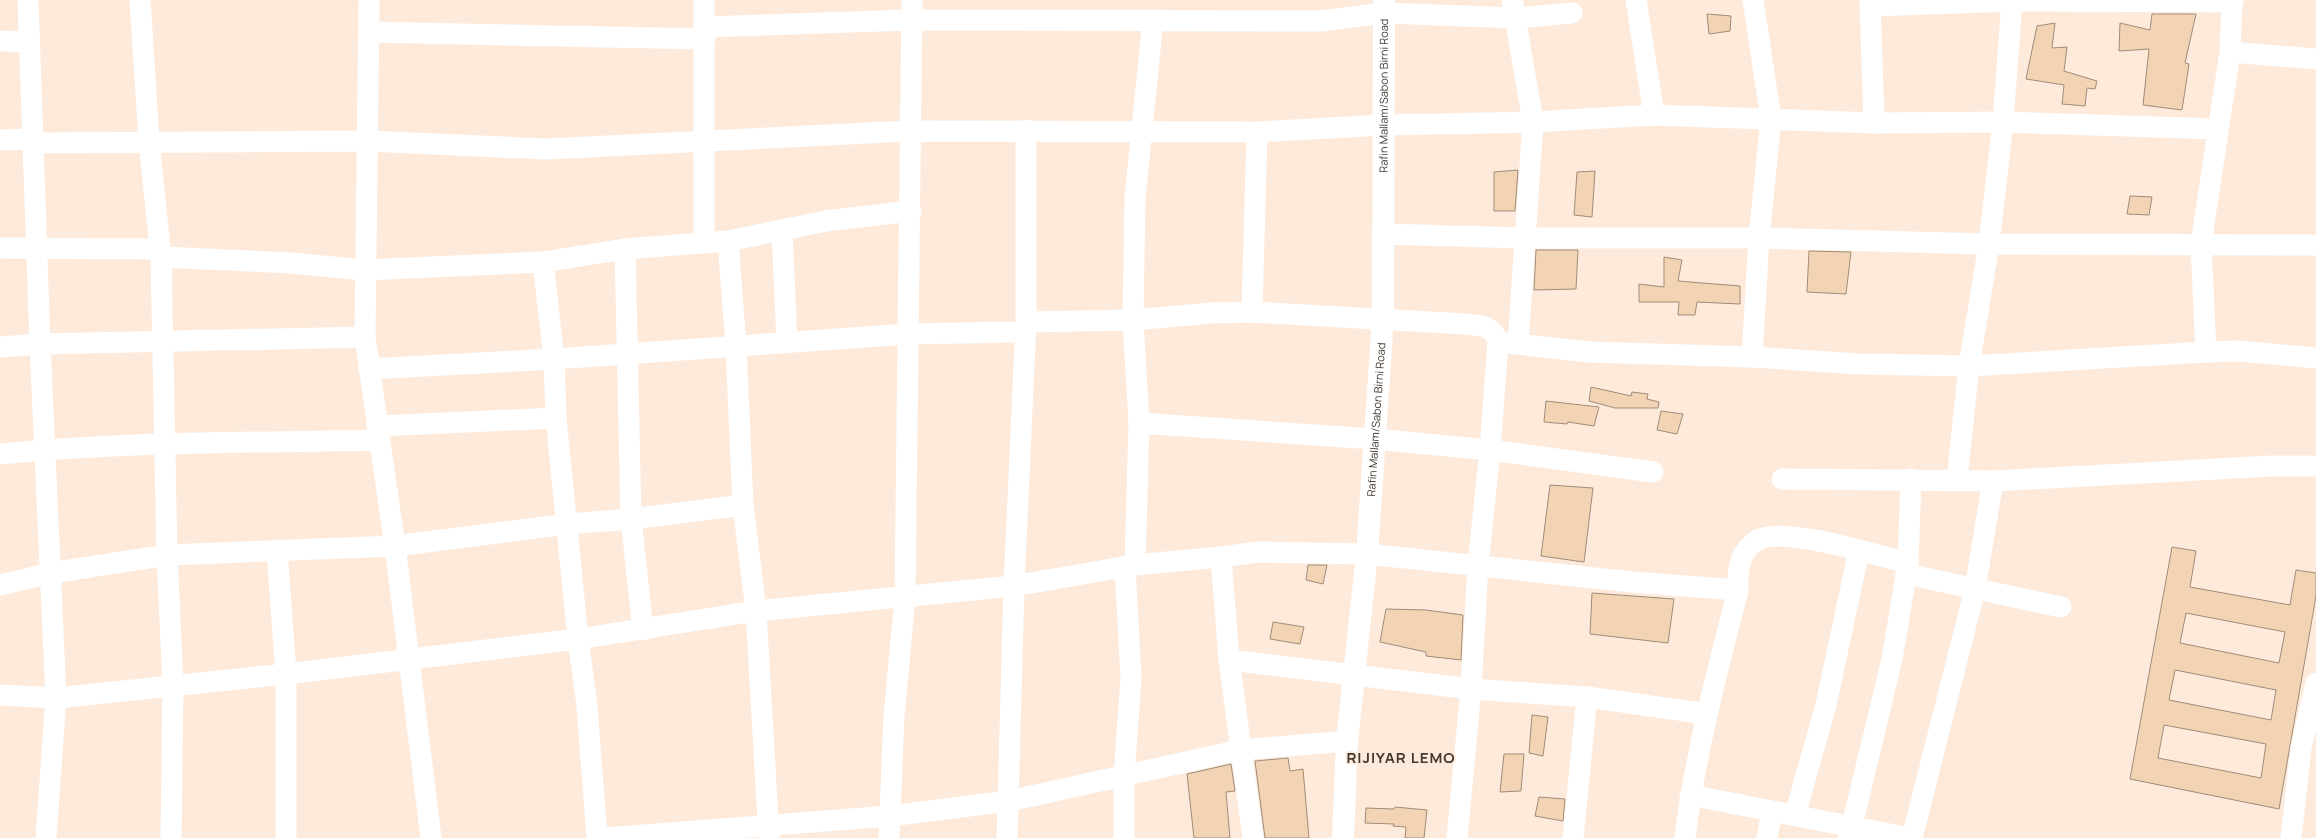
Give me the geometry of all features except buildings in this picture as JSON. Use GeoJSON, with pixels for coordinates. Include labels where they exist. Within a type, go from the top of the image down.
{"type":"FeatureCollection","features":[{"type":"Feature","properties":{"kind":"street"},"geometry":{"type":"LineString","coordinates":[[28,0],[40,344],[46,449],[56,698],[46,838]]}},
{"type":"Feature","properties":{"kind":"street"},"geometry":{"type":"LineString","coordinates":[[140,0],[149,142],[161,253],[162,341],[166,444],[167,555],[173,685],[171,838]]}},
{"type":"Feature","properties":{"kind":"street"},"geometry":{"type":"LineString","coordinates":[[369,0],[368,141],[364,270],[365,338],[395,546],[431,838]]}},
{"type":"Feature","properties":{"kind":"street"},"geometry":{"type":"LineString","coordinates":[[704,0],[704,243]]}},
{"type":"Feature","properties":{"kind":"street"},"geometry":{"type":"LineString","coordinates":[[1636,0],[1654,115]]}},
{"type":"Feature","properties":{"kind":"street"},"geometry":{"type":"LineString","coordinates":[[1752,357],[1760,238],[1771,119],[1753,0]]}},
{"type":"Feature","properties":{"kind":"street"},"geometry":{"type":"LineString","coordinates":[[1874,123],[1870,3],[2013,0],[2233,1],[2230,52],[2217,129],[2201,244],[2206,352]]}},
{"type":"Feature","properties":{"kind":"street"},"geometry":{"type":"LineString","coordinates":[[1957,479],[1969,366],[1989,244],[2003,122],[2013,0]]}},
{"type":"Feature","properties":{"kind":"street"},"geometry":{"type":"LineString","coordinates":[[369,32],[705,33],[912,10],[1153,20],[1321,22],[1384,6],[1514,9],[1572,13]]}},
{"type":"Feature","properties":{"kind":"street","name":"Rafin Mallam/Sabon Birni Road"},"geometry":{"type":"LineString","coordinates":[[1343,838],[1347,741],[1367,554],[1383,318],[1384,6]]}},
{"type":"Feature","properties":{"kind":"street"},"geometry":{"type":"LineString","coordinates":[[1514,9],[1533,122],[1518,344]]}},
{"type":"Feature","properties":{"kind":"street"},"geometry":{"type":"LineString","coordinates":[[889,838],[894,717],[905,597],[911,211],[909,131],[912,10]]}},
{"type":"Feature","properties":{"kind":"street"},"geometry":{"type":"LineString","coordinates":[[1124,838],[1124,776],[1131,678],[1130,566],[1139,423],[1133,320],[1135,198],[1153,20]]}},
{"type":"Feature","properties":{"kind":"street"},"geometry":{"type":"LineString","coordinates":[[0,41],[30,42]]}},
{"type":"Feature","properties":{"kind":"street"},"geometry":{"type":"LineString","coordinates":[[2230,52],[2316,58]]}},
{"type":"Feature","properties":{"kind":"street"},"geometry":{"type":"LineString","coordinates":[[0,140],[149,142],[368,141],[546,149],[909,131],[1026,130],[1141,133],[1257,132],[1384,125],[1533,122],[1654,115],[1874,123],[2003,122],[2217,129]]}},
{"type":"Feature","properties":{"kind":"street"},"geometry":{"type":"LineString","coordinates":[[1008,838],[1014,586],[1025,327],[1026,130]]}},
{"type":"Feature","properties":{"kind":"street"},"geometry":{"type":"LineString","coordinates":[[1252,312],[1257,132]]}},
{"type":"Feature","properties":{"kind":"street"},"geometry":{"type":"LineString","coordinates":[[0,248],[161,253],[364,270],[543,262],[625,249],[728,241],[826,221],[911,211]]}},
{"type":"Feature","properties":{"kind":"street"},"geometry":{"type":"LineString","coordinates":[[782,230],[787,343]]}},
{"type":"Feature","properties":{"kind":"street"},"geometry":{"type":"LineString","coordinates":[[1383,234],[1524,238],[1760,238],[1989,244],[2201,244],[2316,246]]}},
{"type":"Feature","properties":{"kind":"street"},"geometry":{"type":"LineString","coordinates":[[728,241],[736,346],[743,505],[756,611],[769,831]]}},
{"type":"Feature","properties":{"kind":"street"},"geometry":{"type":"LineString","coordinates":[[625,249],[629,353],[631,520],[643,630]]}},
{"type":"Feature","properties":{"kind":"street"},"geometry":{"type":"LineString","coordinates":[[543,262],[554,359],[556,418],[578,639],[587,706],[597,838]]}},
{"type":"Feature","properties":{"kind":"street"},"geometry":{"type":"LineString","coordinates":[[369,370],[1133,320],[1212,312],[1252,312],[1383,318],[1486,326],[1494,332],[1498,342],[1490,450],[1478,565],[1471,689],[1457,838]]}},
{"type":"Feature","properties":{"kind":"street"},"geometry":{"type":"LineString","coordinates":[[0,347],[40,344],[365,338]]}},
{"type":"Feature","properties":{"kind":"street"},"geometry":{"type":"LineString","coordinates":[[1498,342],[1590,352],[1752,357],[1860,364],[1969,366],[2238,351],[2316,358]]}},
{"type":"Feature","properties":{"kind":"street"},"geometry":{"type":"LineString","coordinates":[[0,454],[46,449],[378,433],[556,418]]}},
{"type":"Feature","properties":{"kind":"street"},"geometry":{"type":"LineString","coordinates":[[1139,423],[1374,439],[1490,450],[1653,472]]}},
{"type":"Feature","properties":{"kind":"street"},"geometry":{"type":"LineString","coordinates":[[1782,479],[1957,479],[1993,481],[2271,466],[2316,466]]}},
{"type":"Feature","properties":{"kind":"street"},"geometry":{"type":"LineString","coordinates":[[1851,832],[1892,659],[1907,569],[1911,479]]}},
{"type":"Feature","properties":{"kind":"street"},"geometry":{"type":"LineString","coordinates":[[1690,795],[1795,815],[1851,832],[1911,838],[1975,589],[1993,481]]}},
{"type":"Feature","properties":{"kind":"street"},"geometry":{"type":"LineString","coordinates":[[0,585],[51,573],[167,555],[395,546],[567,524],[631,520],[743,505]]}},
{"type":"Feature","properties":{"kind":"street"},"geometry":{"type":"LineString","coordinates":[[1685,838],[1690,795],[1707,714],[1738,590],[1737,570],[1743,553],[1757,540],[1779,534],[1859,550],[1907,569],[1975,589],[2061,607]]}},
{"type":"Feature","properties":{"kind":"street"},"geometry":{"type":"LineString","coordinates":[[1795,815],[1826,706],[1859,550]]}},
{"type":"Feature","properties":{"kind":"street"},"geometry":{"type":"LineString","coordinates":[[277,551],[286,674],[286,838]]}},
{"type":"Feature","properties":{"kind":"street"},"geometry":{"type":"LineString","coordinates":[[0,695],[56,698],[286,674],[578,639],[643,630],[756,611],[1014,586],[1130,566],[1259,552],[1367,554],[1632,582],[1738,590]]}},
{"type":"Feature","properties":{"kind":"street"},"geometry":{"type":"LineString","coordinates":[[1221,557],[1229,660],[1253,838]]}},
{"type":"Feature","properties":{"kind":"street"},"geometry":{"type":"LineString","coordinates":[[1229,660],[1471,689],[1587,697],[1707,714]]}},
{"type":"Feature","properties":{"kind":"street"},"geometry":{"type":"LineString","coordinates":[[2291,838],[2301,748],[2316,683]]}},
{"type":"Feature","properties":{"kind":"street"},"geometry":{"type":"LineString","coordinates":[[1573,838],[1587,697]]}},
{"type":"Feature","properties":{"kind":"street"},"geometry":{"type":"LineString","coordinates":[[604,838],[769,831],[1009,802],[1240,750],[1347,741]]}},
{"type":"Feature","properties":{"kind":"street"},"geometry":{"type":"LineString","coordinates":[[1767,838],[1772,811]]}},
{"type":"Feature","properties":{"kind":"district","name":"RIJIYAR LEMO"},"geometry":{"type":"Point","coordinates":[1401,758]}}]}
